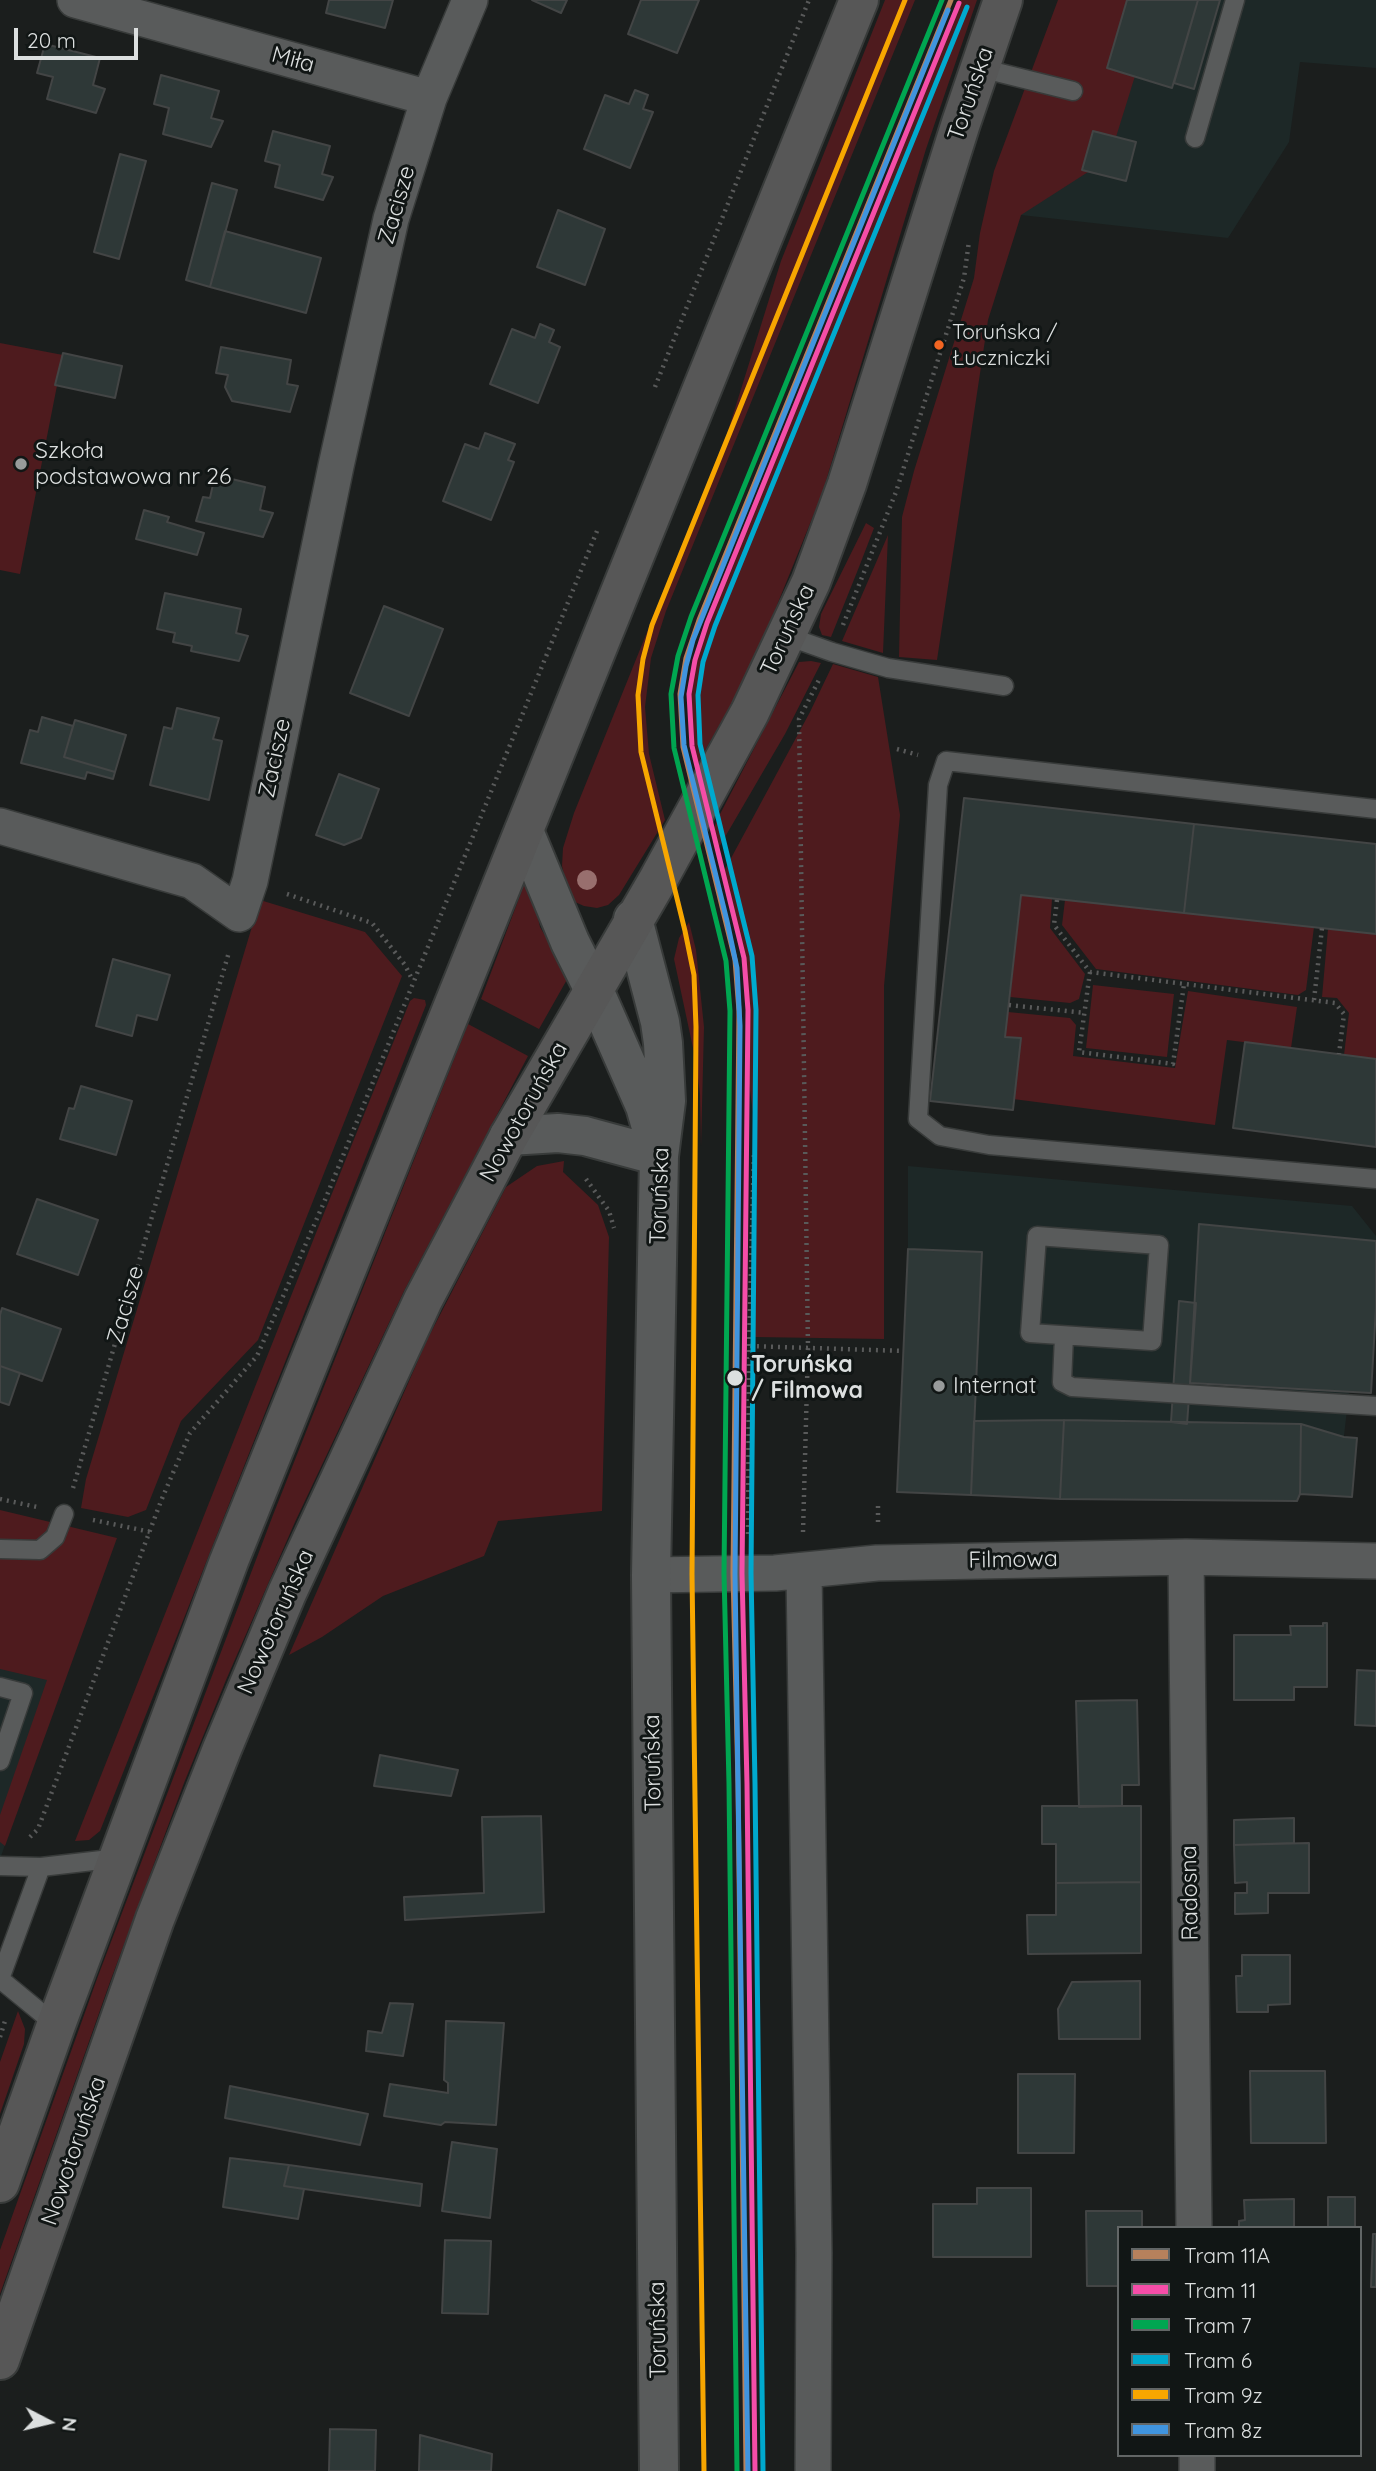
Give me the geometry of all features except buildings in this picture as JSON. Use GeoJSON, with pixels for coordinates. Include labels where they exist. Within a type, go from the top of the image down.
{"type":"FeatureCollection","features":[{"type":"Feature","properties":{"kind":"main road"},"geometry":{"type":"LineString","coordinates":[[0,2183],[229,1560],[859,0]]}},
{"type":"Feature","properties":{"kind":"main road","name":"Toruńska"},"geometry":{"type":"LineString","coordinates":[[633,919],[659,878],[750,712],[811,582],[847,484],[1003,0]]}},
{"type":"Feature","properties":{"kind":"main road","name":"Nowotoruńska"},"geometry":{"type":"LineString","coordinates":[[0,2360],[155,1919],[287,1593],[424,1300],[509,1136],[633,919]]}},
{"type":"Feature","properties":{"kind":"street","name":"Miła"},"geometry":{"type":"LineString","coordinates":[[75,0],[429,98]]}},
{"type":"Feature","properties":{"kind":"street","name":"Zacisze"},"geometry":{"type":"LineString","coordinates":[[239,914],[250,881],[391,219],[429,98],[470,0]]}},
{"type":"Feature","properties":{"kind":"street"},"geometry":{"type":"LineString","coordinates":[[0,825],[192,881],[239,914]]}},
{"type":"Feature","properties":{"kind":"street"},"geometry":{"type":"LineString","coordinates":[[524,831],[570,942],[645,1105],[659,1156]]}},
{"type":"Feature","properties":{"kind":"street","name":"Toruńska"},"geometry":{"type":"LineString","coordinates":[[633,919],[663,1043],[666,1101],[659,1156],[651,1574],[659,2471]]}},
{"type":"Feature","properties":{"kind":"street"},"geometry":{"type":"LineString","coordinates":[[509,1136],[558,1133],[585,1136],[659,1156]]}},
{"type":"Feature","properties":{"kind":"street","name":"Filmowa"},"geometry":{"type":"LineString","coordinates":[[651,1574],[804,1571],[877,1563],[1186,1557],[1376,1561]]}},
{"type":"Feature","properties":{"kind":"street","name":"Radosna"},"geometry":{"type":"LineString","coordinates":[[1186,1557],[1194,2226]]}},
{"type":"Feature","properties":{"kind":"street"},"geometry":{"type":"LineString","coordinates":[[804,1571],[814,2253],[813,2471]]}},
{"type":"Feature","properties":{"kind":"lane"},"geometry":{"type":"LineString","coordinates":[[1195,138],[1235,0]]}},
{"type":"Feature","properties":{"kind":"lane"},"geometry":{"type":"LineString","coordinates":[[980,68],[1073,91]]}},
{"type":"Feature","properties":{"kind":"lane"},"geometry":{"type":"LineString","coordinates":[[787,636],[888,668],[1004,686]]}},
{"type":"Feature","properties":{"kind":"lane"},"geometry":{"type":"LineString","coordinates":[[1376,809],[946,761],[938,785],[918,1119],[940,1136],[989,1145],[1376,1179]]}},
{"type":"Feature","properties":{"kind":"lane"},"geometry":{"type":"LineString","coordinates":[[1037,1236],[1159,1245],[1152,1341],[1064,1336],[1030,1333],[1037,1236]]}},
{"type":"Feature","properties":{"kind":"lane"},"geometry":{"type":"LineString","coordinates":[[1064,1336],[1062,1382],[1072,1387],[1376,1406]]}},
{"type":"Feature","properties":{"kind":"lane"},"geometry":{"type":"LineString","coordinates":[[0,1549],[40,1550],[55,1537],[64,1514]]}},
{"type":"Feature","properties":{"kind":"lane"},"geometry":{"type":"LineString","coordinates":[[0,1687],[23,1693],[0,1760]]}},
{"type":"Feature","properties":{"kind":"lane"},"geometry":{"type":"LineString","coordinates":[[5,1867],[41,1867],[119,1857]]}},
{"type":"Feature","properties":{"kind":"lane"},"geometry":{"type":"LineString","coordinates":[[41,1867],[0,1979],[56,2025]]}},
{"type":"Feature","properties":{"kind":"path"},"geometry":{"type":"LineString","coordinates":[[652,394],[809,0]]}},
{"type":"Feature","properties":{"kind":"path"},"geometry":{"type":"LineString","coordinates":[[5,1867],[15,1850],[38,1829],[161,1501],[190,1433],[257,1356],[325,1200],[601,523]]}},
{"type":"Feature","properties":{"kind":"path"},"geometry":{"type":"LineString","coordinates":[[799,719],[808,1348],[804,1571]]}},
{"type":"Feature","properties":{"kind":"path"},"geometry":{"type":"LineString","coordinates":[[250,881],[372,923],[413,981]]}},
{"type":"Feature","properties":{"kind":"path"},"geometry":{"type":"LineString","coordinates":[[1057,900],[1054,925],[1090,972],[1079,1052],[1173,1064],[1184,984]]}},
{"type":"Feature","properties":{"kind":"path","name":"Zacisze"},"geometry":{"type":"LineString","coordinates":[[64,1514],[239,914]]}},
{"type":"Feature","properties":{"kind":"path"},"geometry":{"type":"LineString","coordinates":[[1314,1000],[1322,928]]}},
{"type":"Feature","properties":{"kind":"path"},"geometry":{"type":"LineString","coordinates":[[1090,972],[1335,1003],[1344,1014],[1339,1054]]}},
{"type":"Feature","properties":{"kind":"path"},"geometry":{"type":"LineString","coordinates":[[1009,1005],[1085,1013]]}},
{"type":"Feature","properties":{"kind":"path"},"geometry":{"type":"LineString","coordinates":[[743,1537],[747,1537],[754,1151]]}},
{"type":"Feature","properties":{"kind":"path"},"geometry":{"type":"LineString","coordinates":[[749,1346],[904,1351]]}},
{"type":"Feature","properties":{"kind":"path"},"geometry":{"type":"LineString","coordinates":[[878,1504],[878,1522]]}},
{"type":"Feature","properties":{"kind":"shaded area"},"geometry":{"type":"Polygon","coordinates":[[[885,0],[915,0],[666,611],[651,658],[645,707],[649,754],[665,820],[619,895],[608,905],[597,908],[584,906],[575,902],[569,894],[562,866],[563,848],[574,813],[727,434],[781,261],[885,0]]]}},
{"type":"Feature","properties":{"kind":"shaded area"},"geometry":{"type":"Polygon","coordinates":[[[961,0],[977,0],[926,149],[822,494],[758,652],[695,768],[689,710],[693,672],[705,623],[961,0]]]}},
{"type":"Feature","properties":{"kind":"shaded area"},"geometry":{"type":"Polygon","coordinates":[[[1058,0],[1127,0],[1107,68],[1135,76],[1116,137],[1093,131],[1083,170],[1088,172],[1021,215],[988,320],[937,660],[899,657],[902,517],[974,278],[980,233],[994,171],[1058,0]]]}},
{"type":"Feature","properties":{"kind":"shaded area"},"geometry":{"type":"Polygon","coordinates":[[[1087,0],[1376,0],[1376,68],[1300,62],[1289,142],[1228,238],[1021,215],[1087,0]]]}},
{"type":"Feature","properties":{"kind":"shaded area","name":"Szkoła podstawowa nr 26"},"geometry":{"type":"Polygon","coordinates":[[[0,343],[63,355],[20,574],[0,570],[0,343]]]}},
{"type":"Feature","properties":{"kind":"shaded area"},"geometry":{"type":"Polygon","coordinates":[[[866,523],[874,528],[859,567],[831,637],[822,635],[819,627],[821,614],[866,523]]]}},
{"type":"Feature","properties":{"kind":"shaded area"},"geometry":{"type":"Polygon","coordinates":[[[888,535],[883,653],[842,641],[888,535]]]}},
{"type":"Feature","properties":{"kind":"shaded area"},"geometry":{"type":"Polygon","coordinates":[[[799,662],[821,663],[785,734],[718,849],[712,832],[718,818],[799,662]]]}},
{"type":"Feature","properties":{"kind":"shaded area"},"geometry":{"type":"Polygon","coordinates":[[[833,664],[878,677],[900,815],[884,986],[884,1339],[755,1337],[757,1142],[748,1076],[748,983],[723,873],[833,664]]]}},
{"type":"Feature","properties":{"kind":"shaded area"},"geometry":{"type":"Polygon","coordinates":[[[524,885],[532,891],[540,927],[569,976],[539,1029],[481,999],[524,885]]]}},
{"type":"Feature","properties":{"kind":"shaded area"},"geometry":{"type":"Polygon","coordinates":[[[1021,895],[1052,899],[1050,928],[1085,974],[1079,999],[1070,1003],[1010,997],[1021,895]]]}},
{"type":"Feature","properties":{"kind":"shaded area"},"geometry":{"type":"Polygon","coordinates":[[[260,900],[365,932],[402,976],[258,1340],[181,1421],[146,1510],[128,1517],[81,1508],[86,1479],[260,900]]]}},
{"type":"Feature","properties":{"kind":"shaded area"},"geometry":{"type":"Polygon","coordinates":[[[1065,900],[1314,927],[1306,990],[1298,995],[1096,969],[1062,925],[1065,900]]]}},
{"type":"Feature","properties":{"kind":"shaded area"},"geometry":{"type":"Polygon","coordinates":[[[689,922],[696,950],[704,1027],[701,1146],[696,1062],[674,959],[679,938],[689,922]]]}},
{"type":"Feature","properties":{"kind":"shaded area"},"geometry":{"type":"Polygon","coordinates":[[[1328,929],[1376,934],[1376,1059],[1344,1055],[1349,1013],[1337,998],[1322,997],[1328,929]]]}},
{"type":"Feature","properties":{"kind":"shaded area"},"geometry":{"type":"Polygon","coordinates":[[[1093,985],[1174,994],[1167,1057],[1086,1048],[1093,985]]]}},
{"type":"Feature","properties":{"kind":"shaded area"},"geometry":{"type":"Polygon","coordinates":[[[1188,991],[1297,1007],[1291,1048],[1227,1040],[1215,1125],[1013,1099],[1020,1038],[1005,1037],[1008,1012],[1070,1018],[1076,1025],[1073,1056],[1175,1068],[1188,991]]]}},
{"type":"Feature","properties":{"kind":"shaded area"},"geometry":{"type":"Polygon","coordinates":[[[414,998],[425,1000],[426,1005],[100,1831],[89,1840],[75,1841],[316,1233],[410,1001],[414,998]]]}},
{"type":"Feature","properties":{"kind":"shaded area"},"geometry":{"type":"Polygon","coordinates":[[[468,1024],[528,1056],[404,1291],[295,1522],[226,1680],[184,1783],[110,1982],[0,2294],[0,2250],[98,1976],[273,1515],[468,1024]]]}},
{"type":"Feature","properties":{"kind":"shaded area"},"geometry":{"type":"Polygon","coordinates":[[[564,1161],[563,1172],[598,1205],[609,1237],[602,1511],[498,1521],[484,1556],[383,1596],[322,1637],[289,1655],[427,1340],[506,1187],[537,1166],[564,1161]]]}},
{"type":"Feature","properties":{"kind":"shaded area"},"geometry":{"type":"Polygon","coordinates":[[[908,1166],[1352,1206],[1376,1236],[1376,1308],[1371,1393],[1349,1392],[1344,1436],[1357,1438],[1352,1497],[1300,1494],[1297,1501],[897,1492],[908,1249],[908,1166]]]}},
{"type":"Feature","properties":{"kind":"shaded area"},"geometry":{"type":"Polygon","coordinates":[[[0,1510],[117,1538],[5,1846],[0,1842],[0,1815],[47,1680],[0,1669],[0,1510]]]}},
{"type":"Feature","properties":{"kind":"shaded area"},"geometry":{"type":"Polygon","coordinates":[[[0,1646],[70,1661],[0,1859],[0,1646]]]}},
{"type":"Feature","properties":{"kind":"shaded area"},"geometry":{"type":"Polygon","coordinates":[[[18,2011],[25,2029],[24,2044],[0,2114],[0,2062],[18,2011]]]}},
{"type":"Feature","properties":{"kind":"tram line","name":"9z"},"geometry":{"type":"LineString","coordinates":[[704,2471],[692,1574],[696,1027],[694,975],[641,752],[638,695],[643,659],[652,625],[905,0]]}},
{"type":"Feature","properties":{"kind":"tram line","name":"7"},"geometry":{"type":"LineString","coordinates":[[737,2471],[724,1573],[730,1011],[726,961],[674,748],[671,694],[678,656],[691,617],[942,0]]}},
{"type":"Feature","properties":{"kind":"tram line","name":"11A"},"geometry":{"type":"LineString","coordinates":[[746,2471],[733,1573],[739,1011],[735,960],[683,747],[680,694],[686,658],[699,620],[951,0]]}},
{"type":"Feature","properties":{"kind":"tram line","name":"11"},"geometry":{"type":"LineString","coordinates":[[755,2471],[742,1573],[748,1010],[744,958],[692,746],[689,694],[695,660],[707,623],[959,3]]}},
{"type":"Feature","properties":{"kind":"tram line","name":"6"},"geometry":{"type":"LineString","coordinates":[[763,2471],[751,1573],[756,1010],[752,956],[700,744],[698,695],[703,662],[715,626],[967,7]]}},
{"type":"Feature","properties":{"kind":"tram line","name":"8z"},"geometry":{"type":"LineString","coordinates":[[748,2471],[735,1574],[740,1026],[737,968],[684,745],[681,697],[693,640],[948,10]]}},
{"type":"Feature","properties":{"kind":"place","name":"Toruńska / Łuczniczki"},"geometry":{"type":"Point","coordinates":[939,345]}},
{"type":"Feature","properties":{"kind":"place","name":"Szkoła podstawowa nr 26"},"geometry":{"type":"Point","coordinates":[21,464]}},
{"type":"Feature","properties":{"kind":"place","name":"Toruńska / Filmowa"},"geometry":{"type":"Point","coordinates":[735,1378]}},
{"type":"Feature","properties":{"kind":"place","name":"Internat"},"geometry":{"type":"Point","coordinates":[939,1386]}}]}
